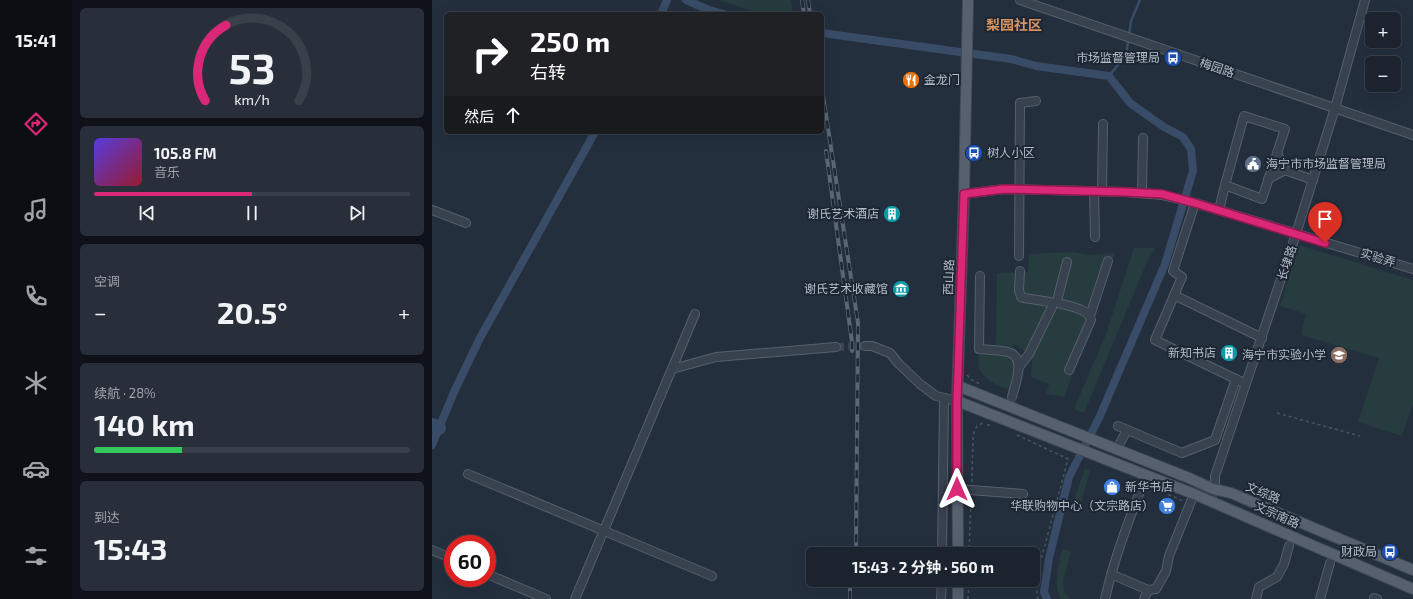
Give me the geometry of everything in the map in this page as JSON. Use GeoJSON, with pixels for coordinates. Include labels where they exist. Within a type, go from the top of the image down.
{"type":"FeatureCollection","features":[{"type":"Feature","properties":{"kind":"main road","name":"西山路"},"geometry":{"type":"LineString","coordinates":[[958,547],[957,401],[964,194],[968,0]]}},
{"type":"Feature","properties":{"kind":"main road","name":"文综路"},"geometry":{"type":"LineString","coordinates":[[958,386],[1189,478],[1213,489],[1231,493],[1413,570]]}},
{"type":"Feature","properties":{"kind":"main road","name":"文宗南路"},"geometry":{"type":"LineString","coordinates":[[957,401],[1210,500],[1413,589]]}},
{"type":"Feature","properties":{"kind":"main road"},"geometry":{"type":"LineString","coordinates":[[958,587],[958,599]]}},
{"type":"Feature","properties":{"kind":"street","name":"梅园路"},"geometry":{"type":"LineString","coordinates":[[1020,0],[1413,135]]}},
{"type":"Feature","properties":{"kind":"street","name":"长埭路"},"geometry":{"type":"LineString","coordinates":[[1210,500],[1215,476],[1262,338],[1313,180],[1365,0]]}},
{"type":"Feature","properties":{"kind":"street"},"geometry":{"type":"LineString","coordinates":[[1019,256],[1020,103],[1036,101]]}},
{"type":"Feature","properties":{"kind":"street"},"geometry":{"type":"LineString","coordinates":[[1219,210],[1225,185],[1244,116],[1285,129],[1262,199],[1225,185]]}},
{"type":"Feature","properties":{"kind":"street"},"geometry":{"type":"LineString","coordinates":[[1094,237],[1103,124]]}},
{"type":"Feature","properties":{"kind":"street"},"geometry":{"type":"LineString","coordinates":[[1142,193],[1143,138]]}},
{"type":"Feature","properties":{"kind":"street"},"geometry":{"type":"LineString","coordinates":[[1277,153],[1285,170],[1313,180]]}},
{"type":"Feature","properties":{"kind":"street"},"geometry":{"type":"LineString","coordinates":[[1268,179],[1285,170]]}},
{"type":"Feature","properties":{"kind":"street","name":"实验弄"},"geometry":{"type":"LineString","coordinates":[[964,194],[1004,189],[1098,191],[1168,196],[1413,269]]}},
{"type":"Feature","properties":{"kind":"street"},"geometry":{"type":"LineString","coordinates":[[1195,203],[1173,271],[1182,277],[1155,340],[1246,384]]}},
{"type":"Feature","properties":{"kind":"street"},"geometry":{"type":"LineString","coordinates":[[432,210],[466,223]]}},
{"type":"Feature","properties":{"kind":"street"},"geometry":{"type":"LineString","coordinates":[[1069,370],[1091,320],[1090,316],[1108,261]]}},
{"type":"Feature","properties":{"kind":"street"},"geometry":{"type":"LineString","coordinates":[[1012,397],[1020,367],[1029,354],[1054,304],[1067,262]]}},
{"type":"Feature","properties":{"kind":"street"},"geometry":{"type":"LineString","coordinates":[[1020,271],[1019,290],[1021,296],[1024,298],[1087,312],[1090,316]]}},
{"type":"Feature","properties":{"kind":"street"},"geometry":{"type":"LineString","coordinates":[[980,276],[980,349],[1009,352],[1015,356],[1020,367]]}},
{"type":"Feature","properties":{"kind":"street"},"geometry":{"type":"LineString","coordinates":[[1174,295],[1262,338]]}},
{"type":"Feature","properties":{"kind":"street"},"geometry":{"type":"LineString","coordinates":[[577,598],[695,314]]}},
{"type":"Feature","properties":{"kind":"street"},"geometry":{"type":"LineString","coordinates":[[865,346],[872,346],[890,353],[920,384],[936,396],[957,401]]}},
{"type":"Feature","properties":{"kind":"street"},"geometry":{"type":"LineString","coordinates":[[672,369],[716,357],[836,347]]}},
{"type":"Feature","properties":{"kind":"street"},"geometry":{"type":"LineString","coordinates":[[1118,426],[1182,453],[1214,440],[1236,379]]}},
{"type":"Feature","properties":{"kind":"street"},"geometry":{"type":"LineString","coordinates":[[942,547],[944,398]]}},
{"type":"Feature","properties":{"kind":"street"},"geometry":{"type":"LineString","coordinates":[[1120,443],[1127,430]]}},
{"type":"Feature","properties":{"kind":"street"},"geometry":{"type":"LineString","coordinates":[[468,474],[712,576]]}},
{"type":"Feature","properties":{"kind":"street"},"geometry":{"type":"LineString","coordinates":[[1105,599],[1122,539],[1143,484]]}},
{"type":"Feature","properties":{"kind":"street"},"geometry":{"type":"LineString","coordinates":[[957,489],[1023,494]]}},
{"type":"Feature","properties":{"kind":"street"},"geometry":{"type":"LineString","coordinates":[[1111,574],[1148,590],[1156,589],[1166,571],[1169,556],[1194,494]]}},
{"type":"Feature","properties":{"kind":"street"},"geometry":{"type":"LineString","coordinates":[[1256,599],[1259,587],[1277,577],[1284,564],[1290,546]]}},
{"type":"Feature","properties":{"kind":"street"},"geometry":{"type":"LineString","coordinates":[[432,550],[444,556]]}},
{"type":"Feature","properties":{"kind":"street"},"geometry":{"type":"LineString","coordinates":[[1320,599],[1330,563]]}},
{"type":"Feature","properties":{"kind":"street"},"geometry":{"type":"LineString","coordinates":[[496,578],[546,599]]}},
{"type":"Feature","properties":{"kind":"street"},"geometry":{"type":"LineString","coordinates":[[941,599],[942,587]]}},
{"type":"Feature","properties":{"kind":"street"},"geometry":{"type":"LineString","coordinates":[[1144,599],[1148,590]]}},
{"type":"Feature","properties":{"kind":"path"},"geometry":{"type":"LineString","coordinates":[[1277,413],[1360,436]]}},
{"type":"Feature","properties":{"kind":"path"},"geometry":{"type":"LineString","coordinates":[[970,547],[973,435],[977,426],[991,421]]}},
{"type":"Feature","properties":{"kind":"path"},"geometry":{"type":"LineString","coordinates":[[987,426],[992,425],[998,427]]}},
{"type":"Feature","properties":{"kind":"path"},"geometry":{"type":"LineString","coordinates":[[1020,433],[1034,439]]}},
{"type":"Feature","properties":{"kind":"path"},"geometry":{"type":"LineString","coordinates":[[1017,435],[1068,459],[1038,572],[1036,586],[1036,596],[1038,599]]}},
{"type":"Feature","properties":{"kind":"path"},"geometry":{"type":"LineString","coordinates":[[968,599],[969,587]]}},
{"type":"Feature","properties":{"kind":"green space"},"geometry":{"type":"Polygon","coordinates":[[[719,0],[791,0],[793,12],[754,12],[719,0]]]}},
{"type":"Feature","properties":{"kind":"green space"},"geometry":{"type":"Polygon","coordinates":[[[1299,245],[1413,280],[1413,404],[1402,436],[1358,422],[1379,358],[1301,335],[1306,314],[1280,306],[1299,245]]]}},
{"type":"Feature","properties":{"kind":"green space"},"geometry":{"type":"Polygon","coordinates":[[[1134,248],[1155,248],[1147,262],[1084,413],[1074,409],[1106,334],[1134,248]]]}},
{"type":"Feature","properties":{"kind":"green space"},"geometry":{"type":"Polygon","coordinates":[[[1073,252],[1089,255],[1115,253],[1090,329],[1064,397],[1046,394],[1049,384],[1031,377],[1032,360],[1025,351],[1014,344],[1013,347],[996,346],[997,273],[1028,272],[1029,254],[1073,252]]]}},
{"type":"Feature","properties":{"kind":"green space"},"geometry":{"type":"Polygon","coordinates":[[[979,353],[1010,355],[1016,365],[1011,390],[997,385],[986,378],[979,368],[979,353]]]}},
{"type":"Feature","properties":{"kind":"green space"},"geometry":{"type":"Polygon","coordinates":[[[1085,468],[1090,471],[1081,502],[1074,500],[1085,468]]]}},
{"type":"Feature","properties":{"kind":"green space"},"geometry":{"type":"Polygon","coordinates":[[[1062,549],[1071,551],[1063,581],[1064,591],[1070,599],[1061,599],[1057,587],[1057,574],[1062,549]]]}},
{"type":"Feature","properties":{"kind":"waterway"},"geometry":{"type":"LineString","coordinates":[[662,12],[667,0]]}},
{"type":"Feature","properties":{"kind":"waterway"},"geometry":{"type":"LineString","coordinates":[[686,0],[716,12]]}},
{"type":"Feature","properties":{"kind":"waterway"},"geometry":{"type":"LineString","coordinates":[[1109,76],[1126,55],[1131,21],[1140,0]]}},
{"type":"Feature","properties":{"kind":"waterway"},"geometry":{"type":"LineString","coordinates":[[824,33],[1011,59],[1036,66],[1109,76],[1130,103],[1164,127],[1183,137],[1191,149],[1193,171],[1165,264],[1099,418],[1069,477],[1049,558],[1044,592],[1047,599]]}},
{"type":"Feature","properties":{"kind":"waterway"},"geometry":{"type":"LineString","coordinates":[[432,445],[454,392],[480,338],[594,134]]}},
{"type":"Feature","properties":{"kind":"waterway"},"geometry":{"type":"LineString","coordinates":[[432,425],[439,428]]}},
{"type":"Feature","properties":{"kind":"tunnel"},"geometry":{"type":"LineString","coordinates":[[836,347],[865,346]]}},
{"type":"Feature","properties":{"kind":"railway"},"geometry":{"type":"LineString","coordinates":[[802,0],[804,12]]}},
{"type":"Feature","properties":{"kind":"railway"},"geometry":{"type":"LineString","coordinates":[[808,0],[810,12]]}},
{"type":"Feature","properties":{"kind":"railway"},"geometry":{"type":"LineString","coordinates":[[824,102],[858,323],[856,547]]}},
{"type":"Feature","properties":{"kind":"railway"},"geometry":{"type":"LineString","coordinates":[[826,151],[852,351]]}},
{"type":"Feature","properties":{"kind":"railway"},"geometry":{"type":"LineString","coordinates":[[850,587],[850,599]]}},
{"type":"Feature","properties":{"kind":"place","name":"市场监督管理局"},"geometry":{"type":"Point","coordinates":[1173,58]}},
{"type":"Feature","properties":{"kind":"place","name":"金龙门"},"geometry":{"type":"Point","coordinates":[911,80]}},
{"type":"Feature","properties":{"kind":"place","name":"树人小区"},"geometry":{"type":"Point","coordinates":[974,153]}},
{"type":"Feature","properties":{"kind":"place","name":"海宁市市场监督管理局"},"geometry":{"type":"Point","coordinates":[1253,164]}},
{"type":"Feature","properties":{"kind":"place","name":"谢氏艺术酒店"},"geometry":{"type":"Point","coordinates":[892,214]}},
{"type":"Feature","properties":{"kind":"place","name":"谢氏艺术收藏馆"},"geometry":{"type":"Point","coordinates":[901,289]}},
{"type":"Feature","properties":{"kind":"place","name":"新知书店"},"geometry":{"type":"Point","coordinates":[1229,353]}},
{"type":"Feature","properties":{"kind":"place","name":"海宁市实验小学"},"geometry":{"type":"Point","coordinates":[1339,355]}},
{"type":"Feature","properties":{"kind":"place","name":"新华书店"},"geometry":{"type":"Point","coordinates":[1112,487]}},
{"type":"Feature","properties":{"kind":"place","name":"华联购物中心（文宗路店）"},"geometry":{"type":"Point","coordinates":[1167,506]}},
{"type":"Feature","properties":{"kind":"place","name":"财政局"},"geometry":{"type":"Point","coordinates":[1390,552]}},
{"type":"Feature","properties":{"kind":"district","name":"梨园社区"},"geometry":{"type":"Point","coordinates":[1014,25]}},
{"type":"Feature","properties":{"kind":"route"},"geometry":{"type":"LineString","coordinates":[[957,489],[957,401],[964,194],[1004,189],[1162,194],[1325,243]]}}]}
